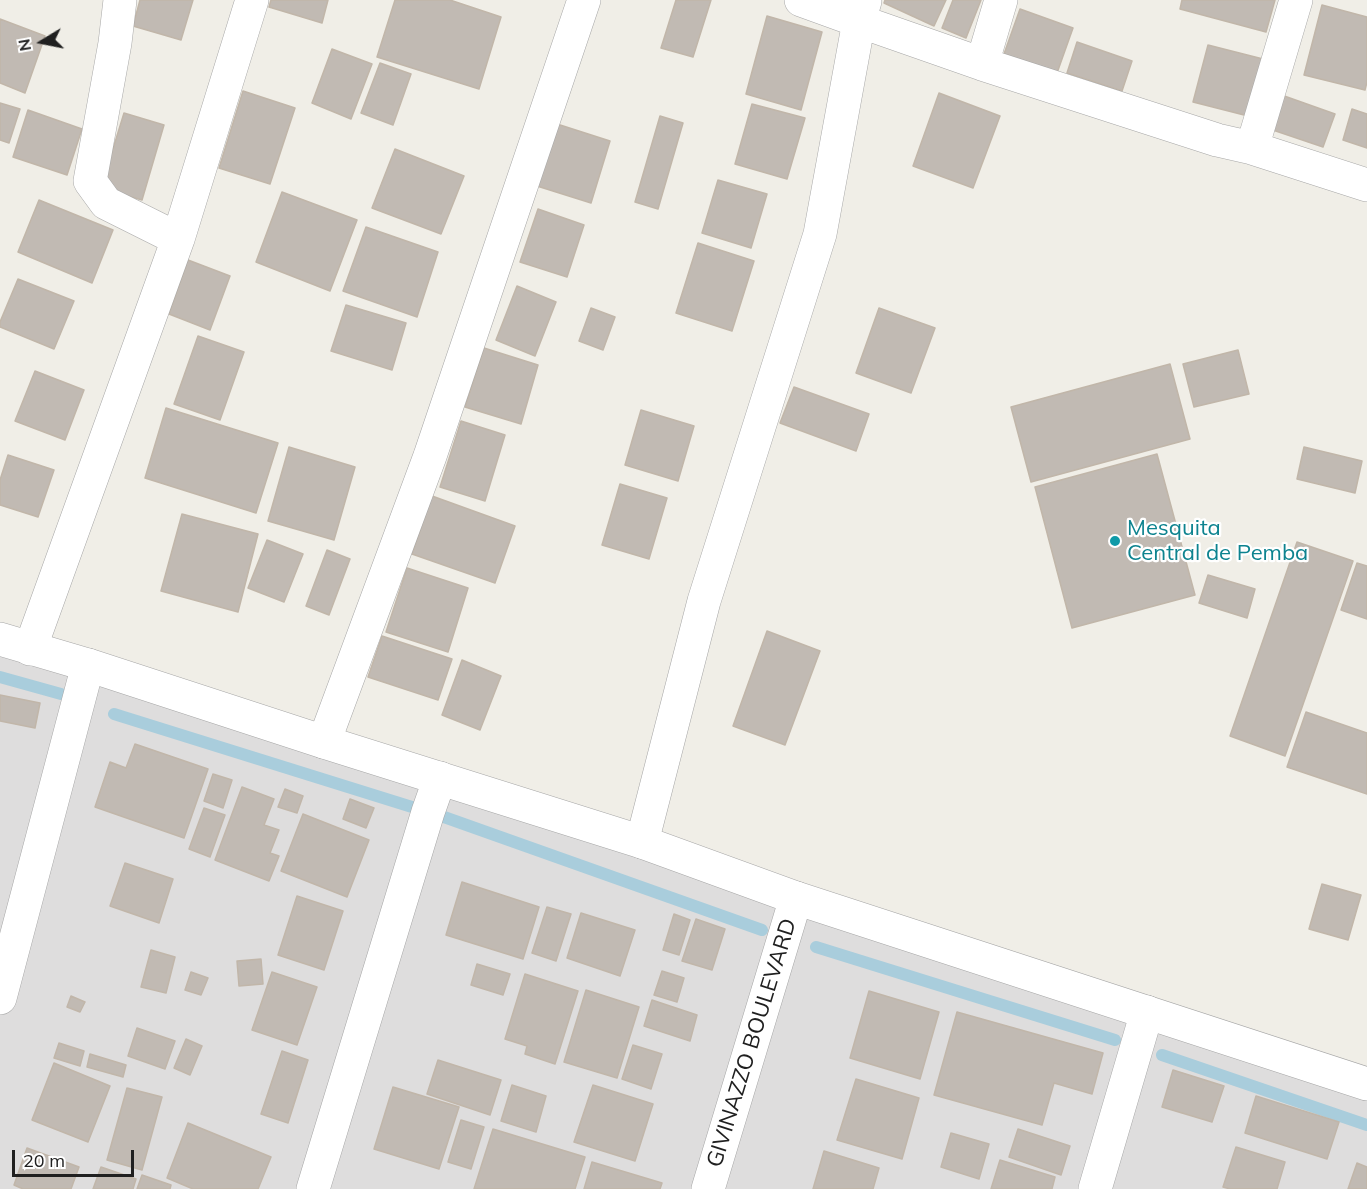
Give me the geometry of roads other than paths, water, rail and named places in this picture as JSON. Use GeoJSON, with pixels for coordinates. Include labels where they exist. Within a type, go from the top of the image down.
{"type":"FeatureCollection","features":[{"type":"Feature","properties":{"kind":"street"},"geometry":{"type":"LineString","coordinates":[[120,0],[115,43],[90,181],[106,203],[178,239]]}},
{"type":"Feature","properties":{"kind":"street"},"geometry":{"type":"LineString","coordinates":[[252,0],[178,239],[15,644],[88,665],[642,842],[796,898],[1367,1084]]}},
{"type":"Feature","properties":{"kind":"street"},"geometry":{"type":"LineString","coordinates":[[324,742],[430,456],[584,0]]}},
{"type":"Feature","properties":{"kind":"street"},"geometry":{"type":"LineString","coordinates":[[801,0],[862,10],[982,64],[1217,140],[1252,148],[1367,184]]}},
{"type":"Feature","properties":{"kind":"street"},"geometry":{"type":"LineString","coordinates":[[982,64],[1001,0]]}},
{"type":"Feature","properties":{"kind":"street"},"geometry":{"type":"LineString","coordinates":[[1252,148],[1296,0]]}},
{"type":"Feature","properties":{"kind":"street"},"geometry":{"type":"LineString","coordinates":[[642,842],[704,601],[820,234],[862,10]]}},
{"type":"Feature","properties":{"kind":"street"},"geometry":{"type":"LineString","coordinates":[[0,998],[88,665]]}},
{"type":"Feature","properties":{"kind":"street"},"geometry":{"type":"LineString","coordinates":[[313,1189],[440,778]]}},
{"type":"Feature","properties":{"kind":"street","name":"GIVINAZZO BOULEVARD"},"geometry":{"type":"LineString","coordinates":[[708,1189],[796,898]]}},
{"type":"Feature","properties":{"kind":"street"},"geometry":{"type":"LineString","coordinates":[[1095,1189],[1147,1012]]}},
{"type":"Feature","properties":{"kind":"waterway"},"geometry":{"type":"LineString","coordinates":[[0,677],[61,694]]}},
{"type":"Feature","properties":{"kind":"waterway"},"geometry":{"type":"LineString","coordinates":[[114,714],[444,817],[762,930]]}},
{"type":"Feature","properties":{"kind":"waterway"},"geometry":{"type":"LineString","coordinates":[[816,947],[1115,1040]]}},
{"type":"Feature","properties":{"kind":"waterway"},"geometry":{"type":"LineString","coordinates":[[1162,1055],[1367,1125]]}},
{"type":"Feature","properties":{"kind":"place","name":"Mesquita Central de Pemba"},"geometry":{"type":"Point","coordinates":[1115,541]}}]}
